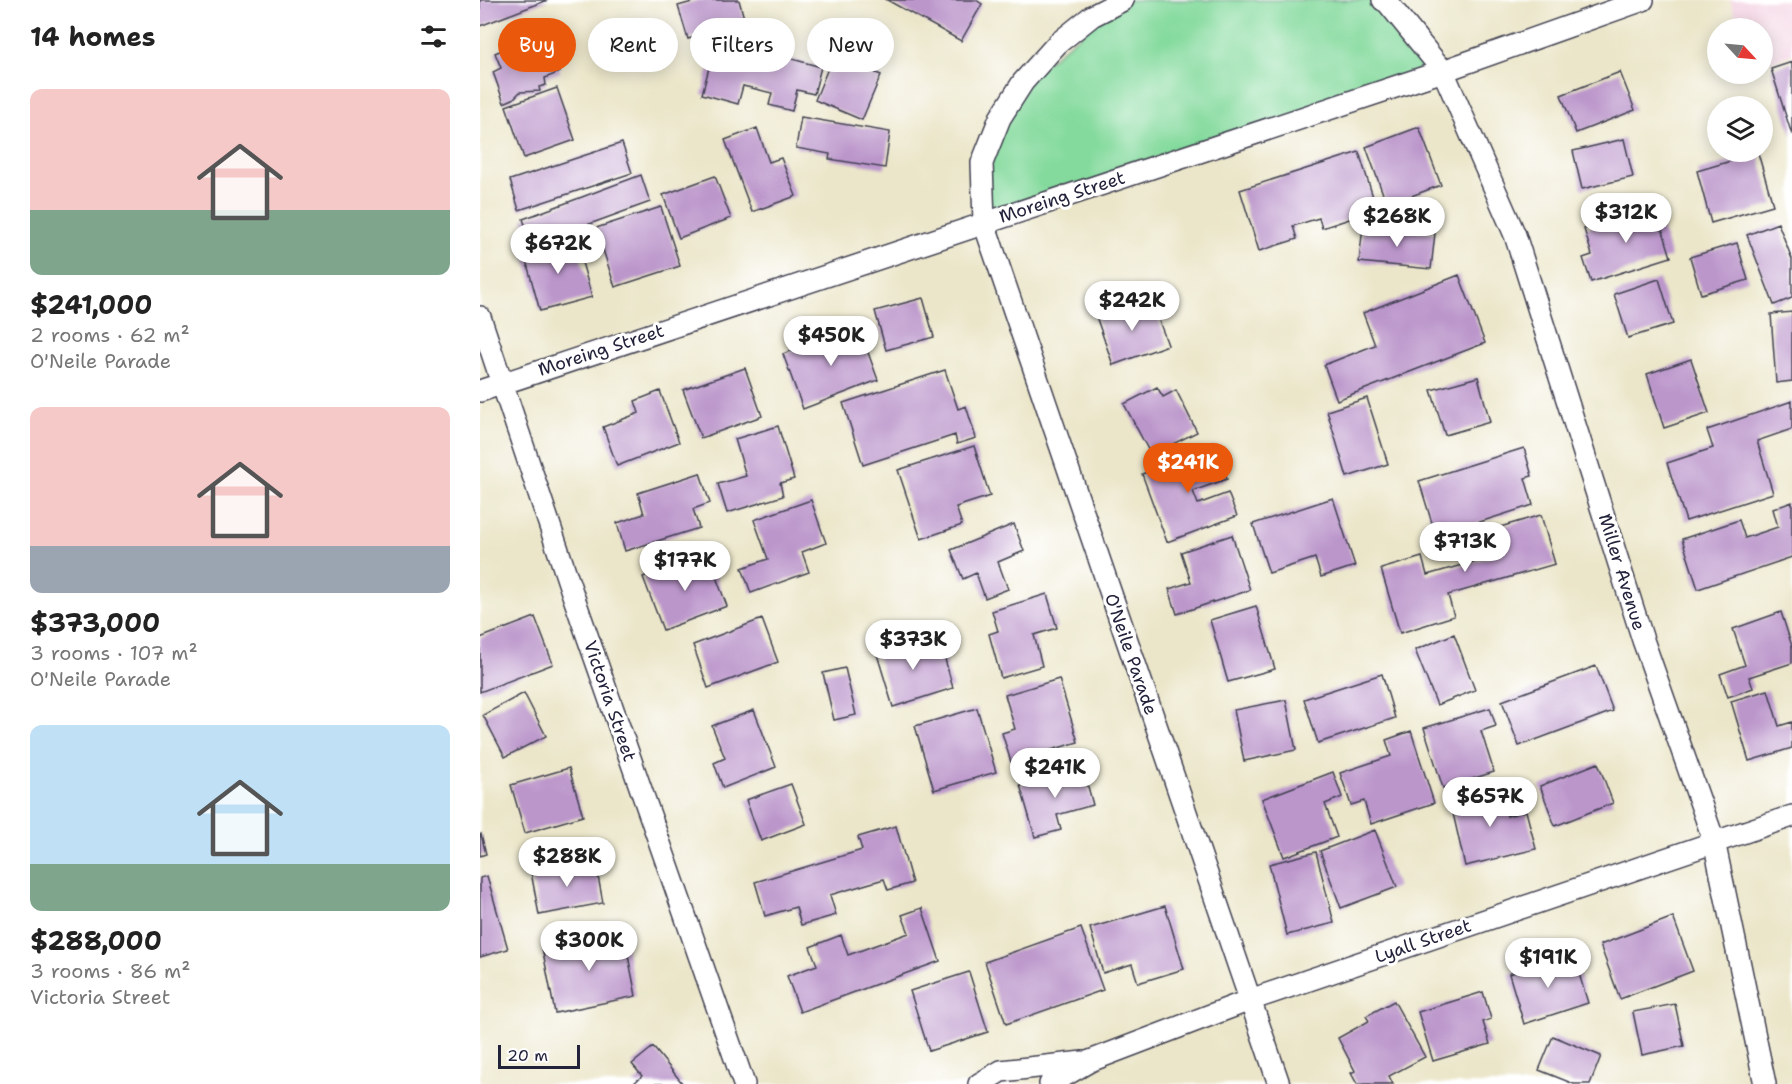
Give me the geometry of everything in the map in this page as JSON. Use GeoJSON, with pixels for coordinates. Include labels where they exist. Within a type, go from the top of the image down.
{"type":"FeatureCollection","features":[{"type":"Feature","properties":{"kind":"street","name":"O'Neile Parade"},"geometry":{"type":"LineString","coordinates":[[1122,0],[1092,16],[1057,44],[1023,82],[1000,118],[982,164],[984,223],[1279,1084]]}},
{"type":"Feature","properties":{"kind":"street","name":"Miller Avenue"},"geometry":{"type":"LineString","coordinates":[[1383,0],[1443,71],[1515,235],[1643,640],[1714,841],[1765,1084]]}},
{"type":"Feature","properties":{"kind":"street","name":"Moreing Street"},"geometry":{"type":"LineString","coordinates":[[480,391],[1443,71],[1643,0]]}},
{"type":"Feature","properties":{"kind":"street","name":"Victoria Street"},"geometry":{"type":"LineString","coordinates":[[480,316],[573,595],[744,1084]]}},
{"type":"Feature","properties":{"kind":"street","name":"Lyall Street"},"geometry":{"type":"LineString","coordinates":[[1050,1084],[1090,1061],[1250,1000],[1792,816]]}},
{"type":"Feature","properties":{"kind":"street","name":"Lyall Street"},"geometry":{"type":"LineString","coordinates":[[979,1084],[1001,1071],[1090,1061]]}},
{"type":"Feature","properties":{"kind":"shaded area"},"geometry":{"type":"Polygon","coordinates":[[[1730,0],[1792,0],[1792,54],[1773,61],[1773,18],[1736,18],[1730,0]]]}},
{"type":"Feature","properties":{"kind":"green space"},"geometry":{"type":"Polygon","coordinates":[[[1123,0],[1383,0],[1443,71],[984,223],[982,164],[1023,82],[1123,0]]]}},
{"type":"Feature","properties":{"kind":"building"},"geometry":{"type":"Polygon","coordinates":[[[480,0],[548,0],[498,18],[480,26],[480,0]]]}},
{"type":"Feature","properties":{"kind":"building"},"geometry":{"type":"Polygon","coordinates":[[[699,0],[739,0],[744,18],[690,18],[690,38],[688,39],[678,6],[699,0]]]}},
{"type":"Feature","properties":{"kind":"building"},"geometry":{"type":"Polygon","coordinates":[[[887,0],[976,0],[982,4],[961,41],[887,0]]]}},
{"type":"Feature","properties":{"kind":"building"},"geometry":{"type":"Polygon","coordinates":[[[795,60],[807,63],[807,72],[820,72],[814,94],[797,90],[792,111],[769,105],[772,93],[743,86],[738,104],[702,94],[708,72],[795,72],[795,60]]]}},
{"type":"Feature","properties":{"kind":"building"},"geometry":{"type":"Polygon","coordinates":[[[1792,62],[1792,135],[1773,75],[1773,68],[1792,62]]]}},
{"type":"Feature","properties":{"kind":"building"},"geometry":{"type":"Polygon","coordinates":[[[498,70],[498,72],[560,72],[545,78],[546,85],[539,87],[540,91],[520,92],[513,99],[504,103],[493,72],[498,70]]]}},
{"type":"Feature","properties":{"kind":"building"},"geometry":{"type":"Polygon","coordinates":[[[826,72],[873,72],[881,75],[862,120],[815,100],[826,72]]]}},
{"type":"Feature","properties":{"kind":"building"},"geometry":{"type":"Polygon","coordinates":[[[1620,72],[1635,110],[1576,133],[1561,95],[1620,72]]]}},
{"type":"Feature","properties":{"kind":"building"},"geometry":{"type":"Polygon","coordinates":[[[557,88],[575,140],[524,158],[506,106],[557,88]]]}},
{"type":"Feature","properties":{"kind":"building"},"geometry":{"type":"Polygon","coordinates":[[[801,117],[890,132],[885,168],[829,159],[830,154],[796,148],[801,117]]]}},
{"type":"Feature","properties":{"kind":"building"},"geometry":{"type":"Polygon","coordinates":[[[1419,127],[1441,185],[1387,205],[1366,147],[1419,127]]]}},
{"type":"Feature","properties":{"kind":"building"},"geometry":{"type":"Polygon","coordinates":[[[757,128],[769,162],[781,158],[796,196],[752,212],[725,140],[757,128]]]}},
{"type":"Feature","properties":{"kind":"building"},"geometry":{"type":"Polygon","coordinates":[[[1624,139],[1633,177],[1582,189],[1573,151],[1624,139]]]}},
{"type":"Feature","properties":{"kind":"building"},"geometry":{"type":"Polygon","coordinates":[[[622,143],[632,173],[519,210],[510,180],[622,143]]]}},
{"type":"Feature","properties":{"kind":"building"},"geometry":{"type":"Polygon","coordinates":[[[1359,152],[1377,210],[1322,228],[1319,218],[1293,226],[1297,239],[1259,251],[1240,190],[1359,152]]]}},
{"type":"Feature","properties":{"kind":"building"},"geometry":{"type":"Polygon","coordinates":[[[1728,162],[1761,162],[1773,205],[1711,223],[1697,171],[1728,162]]]}},
{"type":"Feature","properties":{"kind":"building"},"geometry":{"type":"Polygon","coordinates":[[[641,175],[650,202],[532,245],[523,219],[641,175]]]}},
{"type":"Feature","properties":{"kind":"building"},"geometry":{"type":"Polygon","coordinates":[[[715,176],[731,218],[679,238],[663,195],[715,176]]]}},
{"type":"Feature","properties":{"kind":"building"},"geometry":{"type":"Polygon","coordinates":[[[1655,205],[1671,257],[1591,282],[1583,258],[1592,255],[1584,229],[1655,205]]]}},
{"type":"Feature","properties":{"kind":"building"},"geometry":{"type":"Polygon","coordinates":[[[661,207],[680,266],[615,287],[596,228],[661,207]]]}},
{"type":"Feature","properties":{"kind":"building"},"geometry":{"type":"Polygon","coordinates":[[[1778,223],[1792,259],[1792,298],[1774,305],[1747,235],[1778,223]]]}},
{"type":"Feature","properties":{"kind":"building"},"geometry":{"type":"Polygon","coordinates":[[[1363,226],[1435,233],[1431,269],[1359,262],[1363,226]]]}},
{"type":"Feature","properties":{"kind":"building"},"geometry":{"type":"Polygon","coordinates":[[[575,238],[592,297],[540,311],[524,253],[575,238]]]}},
{"type":"Feature","properties":{"kind":"building"},"geometry":{"type":"Polygon","coordinates":[[[1737,243],[1748,280],[1701,294],[1690,257],[1737,243]]]}},
{"type":"Feature","properties":{"kind":"building"},"geometry":{"type":"Polygon","coordinates":[[[1459,275],[1485,343],[1337,400],[1324,365],[1375,345],[1363,313],[1459,275]]]}},
{"type":"Feature","properties":{"kind":"building"},"geometry":{"type":"Polygon","coordinates":[[[1659,279],[1673,324],[1628,338],[1614,294],[1659,279]]]}},
{"type":"Feature","properties":{"kind":"building"},"geometry":{"type":"Polygon","coordinates":[[[923,298],[934,337],[886,350],[875,311],[923,298]]]}},
{"type":"Feature","properties":{"kind":"building"},"geometry":{"type":"Polygon","coordinates":[[[1151,299],[1168,345],[1113,365],[1097,319],[1151,299]]]}},
{"type":"Feature","properties":{"kind":"building"},"geometry":{"type":"Polygon","coordinates":[[[1792,312],[1792,381],[1776,383],[1771,314],[1792,312]]]}},
{"type":"Feature","properties":{"kind":"building"},"geometry":{"type":"Polygon","coordinates":[[[858,325],[878,380],[803,409],[783,354],[858,325]]]}},
{"type":"Feature","properties":{"kind":"building"},"geometry":{"type":"Polygon","coordinates":[[[1691,359],[1709,413],[1664,428],[1647,374],[1691,359]]]}},
{"type":"Feature","properties":{"kind":"building"},"geometry":{"type":"Polygon","coordinates":[[[745,368],[762,416],[701,438],[683,390],[745,368]]]}},
{"type":"Feature","properties":{"kind":"building"},"geometry":{"type":"Polygon","coordinates":[[[945,370],[958,409],[966,406],[976,438],[957,444],[955,435],[863,465],[843,403],[945,370]]]}},
{"type":"Feature","properties":{"kind":"building"},"geometry":{"type":"Polygon","coordinates":[[[1478,377],[1490,422],[1445,435],[1431,390],[1478,377]]]}},
{"type":"Feature","properties":{"kind":"building"},"geometry":{"type":"Polygon","coordinates":[[[1157,387],[1163,397],[1176,390],[1197,432],[1151,455],[1124,404],[1157,387]]]}},
{"type":"Feature","properties":{"kind":"building"},"geometry":{"type":"Polygon","coordinates":[[[660,391],[679,442],[617,466],[603,427],[639,413],[635,401],[660,391]]]}},
{"type":"Feature","properties":{"kind":"building"},"geometry":{"type":"Polygon","coordinates":[[[1367,398],[1388,464],[1347,477],[1327,411],[1367,398]]]}},
{"type":"Feature","properties":{"kind":"building"},"geometry":{"type":"Polygon","coordinates":[[[1792,401],[1792,429],[1757,441],[1773,493],[1686,521],[1667,463],[1713,448],[1707,430],[1792,401]]]}},
{"type":"Feature","properties":{"kind":"building"},"geometry":{"type":"Polygon","coordinates":[[[778,426],[794,479],[780,483],[783,496],[727,513],[718,484],[746,476],[735,439],[778,426]]]}},
{"type":"Feature","properties":{"kind":"building"},"geometry":{"type":"Polygon","coordinates":[[[974,446],[990,496],[956,507],[962,525],[921,539],[898,470],[974,446]]]}},
{"type":"Feature","properties":{"kind":"building"},"geometry":{"type":"Polygon","coordinates":[[[1215,446],[1227,479],[1193,491],[1198,504],[1228,493],[1237,516],[1167,542],[1142,474],[1215,446]]]}},
{"type":"Feature","properties":{"kind":"building"},"geometry":{"type":"Polygon","coordinates":[[[1524,448],[1532,476],[1525,478],[1533,505],[1436,536],[1419,481],[1524,448]]]}},
{"type":"Feature","properties":{"kind":"building"},"geometry":{"type":"Polygon","coordinates":[[[700,473],[710,503],[693,509],[699,528],[625,551],[617,523],[644,514],[638,493],[700,473]]]}},
{"type":"Feature","properties":{"kind":"building"},"geometry":{"type":"Polygon","coordinates":[[[1333,498],[1355,566],[1321,577],[1315,558],[1269,573],[1253,524],[1333,498]]]}},
{"type":"Feature","properties":{"kind":"building"},"geometry":{"type":"Polygon","coordinates":[[[811,500],[826,543],[802,552],[809,572],[751,593],[742,568],[768,559],[754,520],[811,500]]]}},
{"type":"Feature","properties":{"kind":"building"},"geometry":{"type":"Polygon","coordinates":[[[1792,502],[1792,557],[1698,589],[1682,539],[1739,520],[1745,538],[1778,527],[1773,509],[1792,502]]]}},
{"type":"Feature","properties":{"kind":"building"},"geometry":{"type":"Polygon","coordinates":[[[1541,515],[1555,564],[1448,595],[1454,616],[1400,633],[1381,569],[1422,557],[1427,575],[1490,557],[1483,532],[1541,515]]]}},
{"type":"Feature","properties":{"kind":"building"},"geometry":{"type":"Polygon","coordinates":[[[1014,524],[1024,551],[998,562],[1008,589],[985,598],[976,573],[963,579],[951,550],[1014,524]]]}},
{"type":"Feature","properties":{"kind":"building"},"geometry":{"type":"Polygon","coordinates":[[[1232,535],[1250,590],[1177,614],[1169,589],[1191,582],[1181,552],[1232,535]]]}},
{"type":"Feature","properties":{"kind":"building"},"geometry":{"type":"Polygon","coordinates":[[[707,553],[727,606],[663,630],[643,577],[707,553]]]}},
{"type":"Feature","properties":{"kind":"building"},"geometry":{"type":"Polygon","coordinates":[[[1047,594],[1057,628],[1034,635],[1042,666],[1001,678],[989,634],[998,631],[992,611],[1047,594]]]}},
{"type":"Feature","properties":{"kind":"building"},"geometry":{"type":"Polygon","coordinates":[[[1256,606],[1275,669],[1228,682],[1210,620],[1256,606]]]}},
{"type":"Feature","properties":{"kind":"building"},"geometry":{"type":"Polygon","coordinates":[[[1781,612],[1792,646],[1792,663],[1749,677],[1753,688],[1728,697],[1720,674],[1745,665],[1733,629],[1781,612]]]}},
{"type":"Feature","properties":{"kind":"building"},"geometry":{"type":"Polygon","coordinates":[[[535,617],[553,664],[480,692],[480,638],[535,617]]]}},
{"type":"Feature","properties":{"kind":"building"},"geometry":{"type":"Polygon","coordinates":[[[762,619],[778,662],[708,688],[693,645],[762,619]]]}},
{"type":"Feature","properties":{"kind":"building"},"geometry":{"type":"Polygon","coordinates":[[[1454,634],[1475,690],[1437,705],[1415,650],[1454,634]]]}},
{"type":"Feature","properties":{"kind":"building"},"geometry":{"type":"Polygon","coordinates":[[[926,636],[931,655],[943,652],[953,688],[893,707],[876,651],[926,636]]]}},
{"type":"Feature","properties":{"kind":"building"},"geometry":{"type":"Polygon","coordinates":[[[1596,666],[1613,711],[1519,746],[1502,701],[1596,666]]]}},
{"type":"Feature","properties":{"kind":"building"},"geometry":{"type":"Polygon","coordinates":[[[845,668],[856,715],[834,720],[823,673],[845,668]]]}},
{"type":"Feature","properties":{"kind":"building"},"geometry":{"type":"Polygon","coordinates":[[[1382,674],[1395,718],[1318,743],[1304,699],[1382,674]]]}},
{"type":"Feature","properties":{"kind":"building"},"geometry":{"type":"Polygon","coordinates":[[[1059,679],[1078,742],[1011,762],[1002,733],[1015,729],[1005,695],[1059,679]]]}},
{"type":"Feature","properties":{"kind":"building"},"geometry":{"type":"Polygon","coordinates":[[[1768,690],[1779,726],[1792,722],[1792,748],[1749,761],[1731,701],[1768,690]]]}},
{"type":"Feature","properties":{"kind":"building"},"geometry":{"type":"Polygon","coordinates":[[[524,693],[546,736],[505,757],[483,715],[524,693]]]}},
{"type":"Feature","properties":{"kind":"building"},"geometry":{"type":"Polygon","coordinates":[[[1286,700],[1296,750],[1244,761],[1234,710],[1286,700]]]}},
{"type":"Feature","properties":{"kind":"building"},"geometry":{"type":"Polygon","coordinates":[[[977,708],[996,772],[934,790],[915,726],[977,708]]]}},
{"type":"Feature","properties":{"kind":"building"},"geometry":{"type":"Polygon","coordinates":[[[1490,708],[1496,726],[1481,731],[1494,772],[1443,788],[1424,728],[1490,708]]]}},
{"type":"Feature","properties":{"kind":"building"},"geometry":{"type":"Polygon","coordinates":[[[754,710],[776,767],[723,788],[714,763],[725,758],[712,726],[754,710]]]}},
{"type":"Feature","properties":{"kind":"building"},"geometry":{"type":"Polygon","coordinates":[[[1411,731],[1434,803],[1371,824],[1364,801],[1351,805],[1340,773],[1391,756],[1386,740],[1411,731]]]}},
{"type":"Feature","properties":{"kind":"building"},"geometry":{"type":"Polygon","coordinates":[[[1598,763],[1613,803],[1555,826],[1540,786],[1598,763]]]}},
{"type":"Feature","properties":{"kind":"building"},"geometry":{"type":"Polygon","coordinates":[[[569,768],[583,816],[525,833],[511,785],[569,768]]]}},
{"type":"Feature","properties":{"kind":"building"},"geometry":{"type":"Polygon","coordinates":[[[1083,768],[1093,805],[1057,815],[1061,830],[1035,837],[1020,785],[1083,768]]]}},
{"type":"Feature","properties":{"kind":"building"},"geometry":{"type":"Polygon","coordinates":[[[1333,772],[1342,797],[1325,804],[1337,837],[1284,857],[1262,799],[1333,772]]]}},
{"type":"Feature","properties":{"kind":"building"},"geometry":{"type":"Polygon","coordinates":[[[791,784],[806,824],[761,841],[746,800],[791,784]]]}},
{"type":"Feature","properties":{"kind":"building"},"geometry":{"type":"Polygon","coordinates":[[[1501,788],[1507,816],[1526,811],[1536,849],[1465,866],[1450,800],[1501,788]]]}},
{"type":"Feature","properties":{"kind":"building"},"geometry":{"type":"Polygon","coordinates":[[[896,826],[912,883],[888,890],[884,879],[830,895],[836,915],[801,925],[796,907],[765,916],[755,882],[862,850],[858,837],[896,826]]]}},
{"type":"Feature","properties":{"kind":"building"},"geometry":{"type":"Polygon","coordinates":[[[1375,830],[1397,887],[1341,908],[1320,851],[1375,830]]]}},
{"type":"Feature","properties":{"kind":"building"},"geometry":{"type":"Polygon","coordinates":[[[480,835],[486,854],[480,856],[480,835]]]}},
{"type":"Feature","properties":{"kind":"building"},"geometry":{"type":"Polygon","coordinates":[[[1316,852],[1334,923],[1287,935],[1269,864],[1316,852]]]}},
{"type":"Feature","properties":{"kind":"building"},"geometry":{"type":"Polygon","coordinates":[[[595,860],[603,903],[539,915],[531,872],[595,860]]]}},
{"type":"Feature","properties":{"kind":"building"},"geometry":{"type":"Polygon","coordinates":[[[487,876],[508,949],[480,957],[480,878],[487,876]]]}},
{"type":"Feature","properties":{"kind":"building"},"geometry":{"type":"Polygon","coordinates":[[[1165,906],[1184,969],[1138,983],[1132,964],[1103,973],[1090,928],[1165,906]]]}},
{"type":"Feature","properties":{"kind":"building"},"geometry":{"type":"Polygon","coordinates":[[[922,908],[940,961],[800,1012],[787,976],[817,965],[810,947],[841,935],[848,955],[909,933],[902,915],[922,908]]]}},
{"type":"Feature","properties":{"kind":"building"},"geometry":{"type":"Polygon","coordinates":[[[1673,917],[1693,971],[1620,999],[1600,945],[1673,917]]]}},
{"type":"Feature","properties":{"kind":"building"},"geometry":{"type":"Polygon","coordinates":[[[1081,928],[1103,990],[1006,1024],[985,962],[1081,928]]]}},
{"type":"Feature","properties":{"kind":"building"},"geometry":{"type":"Polygon","coordinates":[[[623,930],[636,996],[555,1013],[542,947],[623,930]]]}},
{"type":"Feature","properties":{"kind":"building"},"geometry":{"type":"Polygon","coordinates":[[[1573,954],[1588,1003],[1524,1024],[1509,974],[1573,954]]]}},
{"type":"Feature","properties":{"kind":"building"},"geometry":{"type":"Polygon","coordinates":[[[969,972],[988,1032],[929,1051],[910,991],[969,972]]]}},
{"type":"Feature","properties":{"kind":"building"},"geometry":{"type":"Polygon","coordinates":[[[1483,992],[1491,1019],[1483,1022],[1490,1044],[1433,1061],[1418,1012],[1483,992]]]}},
{"type":"Feature","properties":{"kind":"building"},"geometry":{"type":"Polygon","coordinates":[[[1394,1001],[1425,1057],[1389,1076],[1393,1084],[1357,1084],[1351,1073],[1355,1071],[1338,1038],[1369,1021],[1366,1016],[1394,1001]]]}},
{"type":"Feature","properties":{"kind":"building"},"geometry":{"type":"Polygon","coordinates":[[[1675,1004],[1684,1046],[1642,1055],[1633,1012],[1675,1004]]]}},
{"type":"Feature","properties":{"kind":"building"},"geometry":{"type":"Polygon","coordinates":[[[1553,1036],[1601,1056],[1590,1084],[1574,1084],[1539,1070],[1553,1036]]]}},
{"type":"Feature","properties":{"kind":"building"},"geometry":{"type":"Polygon","coordinates":[[[653,1047],[683,1084],[633,1084],[642,1076],[632,1064],[653,1047]]]}}]}
